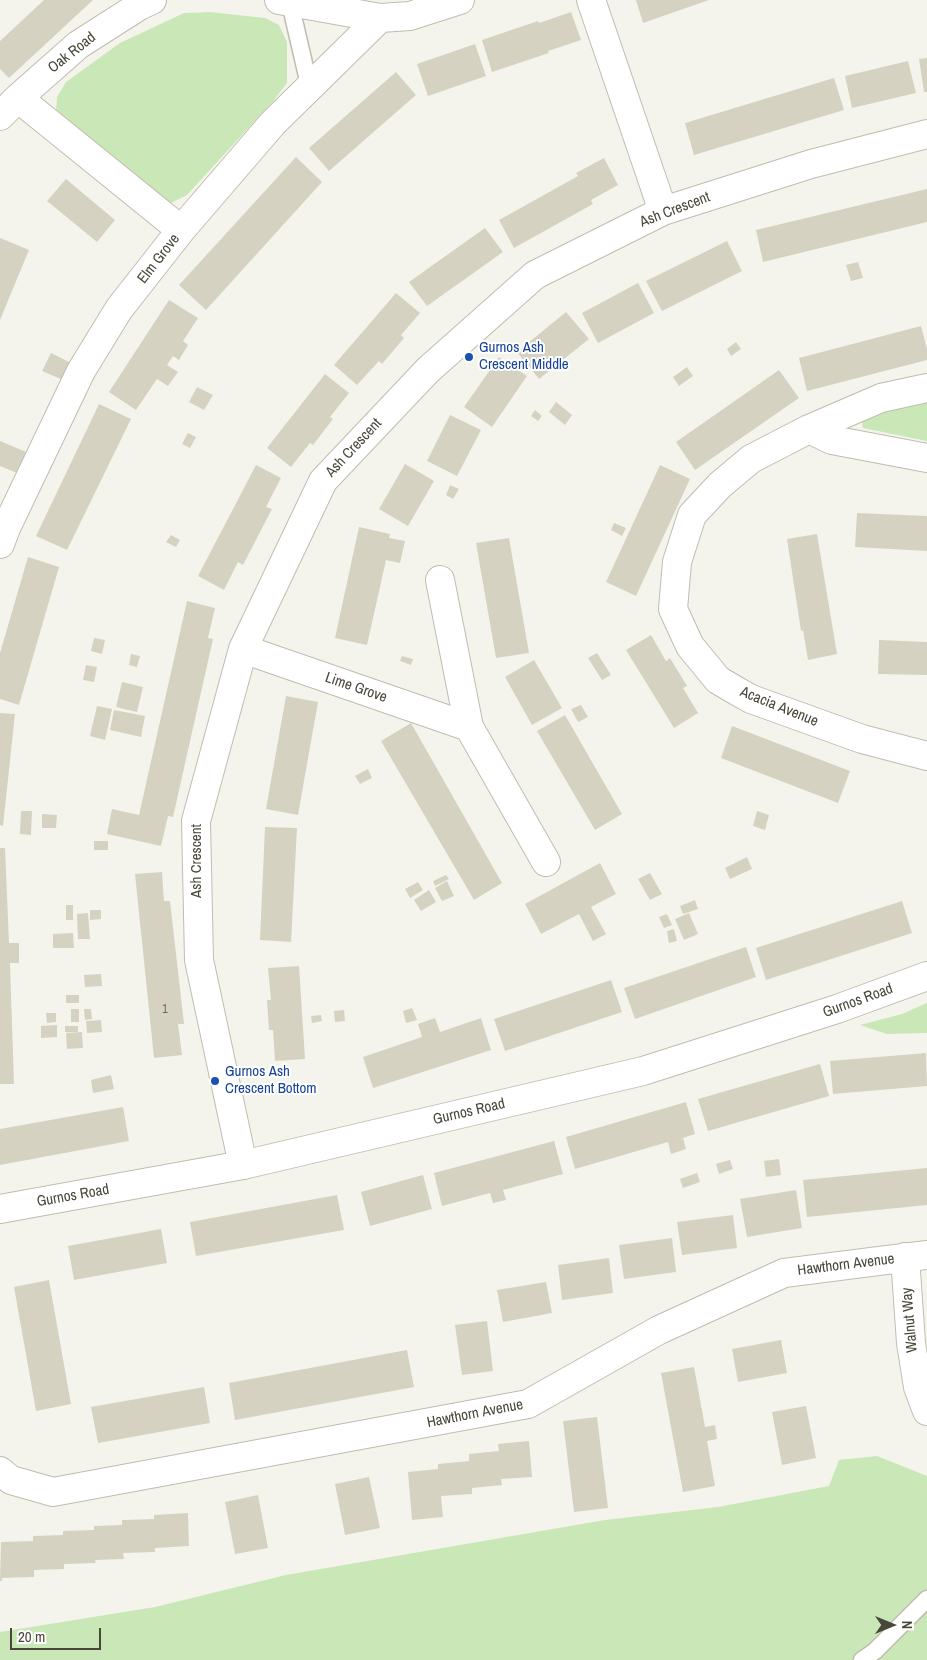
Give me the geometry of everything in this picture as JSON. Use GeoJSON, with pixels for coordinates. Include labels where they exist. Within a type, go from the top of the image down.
{"type":"FeatureCollection","features":[{"type":"Feature","properties":{"kind":"street","name":"Oak Road"},"geometry":{"type":"LineString","coordinates":[[9,107],[78,45],[139,6],[152,0]]}},
{"type":"Feature","properties":{"kind":"street"},"geometry":{"type":"LineString","coordinates":[[285,1],[380,18],[410,16],[460,0]]}},
{"type":"Feature","properties":{"kind":"street"},"geometry":{"type":"LineString","coordinates":[[591,0],[663,211]]}},
{"type":"Feature","properties":{"kind":"street","name":"Elm Grove"},"geometry":{"type":"LineString","coordinates":[[0,544],[81,371],[119,309],[181,230],[273,123],[380,18]]}},
{"type":"Feature","properties":{"kind":"street"},"geometry":{"type":"LineString","coordinates":[[9,107],[181,230]]}},
{"type":"Feature","properties":{"kind":"street","name":"Ash Crescent"},"geometry":{"type":"LineString","coordinates":[[243,1165],[199,960],[196,821],[243,649],[323,481],[428,370],[535,275],[663,211],[811,164],[927,134]]}},
{"type":"Feature","properties":{"kind":"street","name":"Acacia Avenue"},"geometry":{"type":"LineString","coordinates":[[927,388],[881,398],[809,429],[751,458],[720,485],[692,515],[677,562],[673,609],[690,646],[718,680],[726,685],[751,699],[825,726],[862,739],[927,756]]}},
{"type":"Feature","properties":{"kind":"street"},"geometry":{"type":"LineString","coordinates":[[809,429],[832,440],[927,458]]}},
{"type":"Feature","properties":{"kind":"street"},"geometry":{"type":"LineString","coordinates":[[440,580],[469,727],[546,862]]}},
{"type":"Feature","properties":{"kind":"street","name":"Lime Grove"},"geometry":{"type":"LineString","coordinates":[[243,649],[469,727]]}},
{"type":"Feature","properties":{"kind":"street","name":"Gurnos Road"},"geometry":{"type":"LineString","coordinates":[[0,1210],[243,1165],[643,1071],[837,1009],[927,976]]}},
{"type":"Feature","properties":{"kind":"street","name":"Walnut Way"},"geometry":{"type":"LineString","coordinates":[[916,1256],[910,1343],[918,1387],[927,1411]]}},
{"type":"Feature","properties":{"kind":"street","name":"Hawthorn Avenue"},"geometry":{"type":"LineString","coordinates":[[0,1471],[11,1480],[53,1492],[528,1404],[660,1330],[784,1273],[916,1256]]}},
{"type":"Feature","properties":{"kind":"lane"},"geometry":{"type":"LineString","coordinates":[[285,1],[310,88]]}},
{"type":"Feature","properties":{"kind":"lane"},"geometry":{"type":"LineString","coordinates":[[862,1660],[875,1651],[927,1599]]}},
{"type":"Feature","properties":{"kind":"green space"},"geometry":{"type":"Polygon","coordinates":[[[210,12],[265,18],[279,25],[287,42],[287,83],[274,100],[187,195],[171,203],[154,196],[56,112],[57,97],[66,82],[120,43],[184,13],[210,12]]]}},
{"type":"Feature","properties":{"kind":"green space"},"geometry":{"type":"Polygon","coordinates":[[[927,400],[927,441],[863,428],[862,423],[870,416],[927,400]]]}},
{"type":"Feature","properties":{"kind":"green space"},"geometry":{"type":"Polygon","coordinates":[[[927,1003],[927,1033],[887,1034],[860,1025],[902,1014],[927,1003]]]}},
{"type":"Feature","properties":{"kind":"green space"},"geometry":{"type":"Polygon","coordinates":[[[877,1456],[927,1476],[927,1660],[0,1660],[0,1632],[155,1607],[286,1575],[605,1520],[718,1507],[829,1486],[839,1460],[877,1456]]]}},
{"type":"Feature","properties":{"kind":"building"},"geometry":{"type":"Polygon","coordinates":[[[44,0],[93,0],[9,78],[0,69],[0,41],[44,0]]]}},
{"type":"Feature","properties":{"kind":"building"},"geometry":{"type":"Polygon","coordinates":[[[636,0],[709,0],[643,23],[636,0]]]}},
{"type":"Feature","properties":{"kind":"building"},"geometry":{"type":"Polygon","coordinates":[[[571,12],[581,40],[492,72],[482,40],[571,12]]]}},
{"type":"Feature","properties":{"kind":"building"},"geometry":{"type":"Polygon","coordinates":[[[475,44],[486,76],[428,96],[417,64],[475,44]]]}},
{"type":"Feature","properties":{"kind":"building"},"geometry":{"type":"Polygon","coordinates":[[[927,58],[927,92],[924,92],[919,59],[927,58]]]}},
{"type":"Feature","properties":{"kind":"building"},"geometry":{"type":"Polygon","coordinates":[[[908,61],[916,93],[852,108],[845,76],[908,61]]]}},
{"type":"Feature","properties":{"kind":"building"},"geometry":{"type":"Polygon","coordinates":[[[396,72],[416,95],[329,171],[309,148],[396,72]]]}},
{"type":"Feature","properties":{"kind":"building"},"geometry":{"type":"Polygon","coordinates":[[[834,78],[844,110],[694,155],[685,123],[834,78]]]}},
{"type":"Feature","properties":{"kind":"building"},"geometry":{"type":"Polygon","coordinates":[[[296,157],[322,182],[206,310],[179,285],[296,157]]]}},
{"type":"Feature","properties":{"kind":"building"},"geometry":{"type":"Polygon","coordinates":[[[604,158],[618,185],[591,200],[593,204],[514,248],[499,220],[578,176],[576,173],[604,158]]]}},
{"type":"Feature","properties":{"kind":"building"},"geometry":{"type":"Polygon","coordinates":[[[66,179],[115,220],[97,242],[47,201],[66,179]]]}},
{"type":"Feature","properties":{"kind":"building"},"geometry":{"type":"Polygon","coordinates":[[[927,189],[927,222],[763,262],[756,230],[927,189]]]}},
{"type":"Feature","properties":{"kind":"building"},"geometry":{"type":"Polygon","coordinates":[[[485,228],[503,252],[427,306],[409,282],[485,228]]]}},
{"type":"Feature","properties":{"kind":"building"},"geometry":{"type":"Polygon","coordinates":[[[0,238],[29,250],[0,320],[0,238]]]}},
{"type":"Feature","properties":{"kind":"building"},"geometry":{"type":"Polygon","coordinates":[[[727,241],[742,271],[662,311],[646,281],[727,241]]]}},
{"type":"Feature","properties":{"kind":"building"},"geometry":{"type":"Polygon","coordinates":[[[858,262],[863,278],[851,281],[846,265],[858,262]]]}},
{"type":"Feature","properties":{"kind":"building"},"geometry":{"type":"Polygon","coordinates":[[[638,283],[654,313],[598,343],[582,313],[638,283]]]}},
{"type":"Feature","properties":{"kind":"building"},"geometry":{"type":"Polygon","coordinates":[[[396,293],[420,313],[401,335],[404,338],[382,364],[379,361],[357,385],[334,365],[396,293]]]}},
{"type":"Feature","properties":{"kind":"building"},"geometry":{"type":"Polygon","coordinates":[[[169,300],[198,318],[183,341],[188,345],[179,360],[173,356],[167,365],[178,372],[168,386],[157,379],[136,410],[109,392],[169,300]]]}},
{"type":"Feature","properties":{"kind":"building"},"geometry":{"type":"Polygon","coordinates":[[[566,312],[589,339],[539,379],[517,352],[566,312]]]}},
{"type":"Feature","properties":{"kind":"building"},"geometry":{"type":"Polygon","coordinates":[[[921,326],[927,349],[927,360],[807,391],[799,358],[921,326]]]}},
{"type":"Feature","properties":{"kind":"building"},"geometry":{"type":"Polygon","coordinates":[[[736,342],[741,349],[731,356],[727,349],[736,342]]]}},
{"type":"Feature","properties":{"kind":"building"},"geometry":{"type":"Polygon","coordinates":[[[51,353],[71,363],[63,380],[42,371],[51,353]]]}},
{"type":"Feature","properties":{"kind":"building"},"geometry":{"type":"Polygon","coordinates":[[[499,357],[527,376],[492,427],[464,407],[499,357]]]}},
{"type":"Feature","properties":{"kind":"building"},"geometry":{"type":"Polygon","coordinates":[[[687,367],[693,376],[679,386],[673,377],[687,367]]]}},
{"type":"Feature","properties":{"kind":"building"},"geometry":{"type":"Polygon","coordinates":[[[779,370],[799,398],[695,470],[676,442],[779,370]]]}},
{"type":"Feature","properties":{"kind":"building"},"geometry":{"type":"Polygon","coordinates":[[[325,374],[349,393],[330,417],[333,419],[313,445],[310,443],[291,467],[267,448],[325,374]]]}},
{"type":"Feature","properties":{"kind":"building"},"geometry":{"type":"Polygon","coordinates":[[[197,387],[213,395],[204,410],[189,402],[197,387]]]}},
{"type":"Feature","properties":{"kind":"building"},"geometry":{"type":"Polygon","coordinates":[[[556,402],[572,415],[565,425],[549,412],[556,402]]]}},
{"type":"Feature","properties":{"kind":"building"},"geometry":{"type":"Polygon","coordinates":[[[99,404],[131,419],[67,550],[36,536],[99,404]]]}},
{"type":"Feature","properties":{"kind":"building"},"geometry":{"type":"Polygon","coordinates":[[[535,410],[542,416],[538,421],[531,416],[535,410]]]}},
{"type":"Feature","properties":{"kind":"building"},"geometry":{"type":"Polygon","coordinates":[[[450,415],[481,430],[457,476],[427,461],[450,415]]]}},
{"type":"Feature","properties":{"kind":"building"},"geometry":{"type":"Polygon","coordinates":[[[188,433],[196,437],[190,448],[182,444],[188,433]]]}},
{"type":"Feature","properties":{"kind":"building"},"geometry":{"type":"Polygon","coordinates":[[[0,441],[26,452],[17,473],[0,466],[0,441]]]}},
{"type":"Feature","properties":{"kind":"building"},"geometry":{"type":"Polygon","coordinates":[[[405,464],[434,481],[408,526],[379,509],[405,464]]]}},
{"type":"Feature","properties":{"kind":"building"},"geometry":{"type":"Polygon","coordinates":[[[256,465],[281,478],[266,507],[272,509],[243,565],[238,562],[224,590],[198,576],[256,465]]]}},
{"type":"Feature","properties":{"kind":"building"},"geometry":{"type":"Polygon","coordinates":[[[660,465],[690,479],[636,596],[606,582],[660,465]]]}},
{"type":"Feature","properties":{"kind":"building"},"geometry":{"type":"Polygon","coordinates":[[[450,485],[459,489],[453,499],[446,495],[450,485]]]}},
{"type":"Feature","properties":{"kind":"building"},"geometry":{"type":"Polygon","coordinates":[[[857,513],[927,516],[927,551],[855,547],[857,513]]]}},
{"type":"Feature","properties":{"kind":"building"},"geometry":{"type":"Polygon","coordinates":[[[614,523],[626,528],[622,536],[611,530],[614,523]]]}},
{"type":"Feature","properties":{"kind":"building"},"geometry":{"type":"Polygon","coordinates":[[[359,527],[390,534],[389,538],[405,541],[400,563],[386,560],[367,645],[335,638],[359,527]]]}},
{"type":"Feature","properties":{"kind":"building"},"geometry":{"type":"Polygon","coordinates":[[[817,534],[837,654],[808,660],[803,630],[801,631],[787,539],[817,534]]]}},
{"type":"Feature","properties":{"kind":"building"},"geometry":{"type":"Polygon","coordinates":[[[171,535],[180,540],[176,547],[166,542],[171,535]]]}},
{"type":"Feature","properties":{"kind":"building"},"geometry":{"type":"Polygon","coordinates":[[[509,538],[529,653],[496,658],[476,543],[509,538]]]}},
{"type":"Feature","properties":{"kind":"building"},"geometry":{"type":"Polygon","coordinates":[[[28,557],[59,567],[19,705],[0,699],[0,653],[28,557]]]}},
{"type":"Feature","properties":{"kind":"building"},"geometry":{"type":"Polygon","coordinates":[[[187,601],[215,608],[208,638],[213,639],[173,817],[168,816],[161,846],[107,834],[112,809],[139,815],[187,601]]]}},
{"type":"Feature","properties":{"kind":"building"},"geometry":{"type":"Polygon","coordinates":[[[651,635],[666,661],[670,658],[687,686],[683,688],[698,713],[674,728],[626,650],[651,635]]]}},
{"type":"Feature","properties":{"kind":"building"},"geometry":{"type":"Polygon","coordinates":[[[94,638],[105,640],[102,654],[91,651],[94,638]]]}},
{"type":"Feature","properties":{"kind":"building"},"geometry":{"type":"Polygon","coordinates":[[[879,640],[927,642],[927,675],[878,674],[879,640]]]}},
{"type":"Feature","properties":{"kind":"building"},"geometry":{"type":"Polygon","coordinates":[[[597,653],[611,675],[602,680],[588,658],[597,653]]]}},
{"type":"Feature","properties":{"kind":"building"},"geometry":{"type":"Polygon","coordinates":[[[131,654],[140,656],[137,667],[129,665],[131,654]]]}},
{"type":"Feature","properties":{"kind":"building"},"geometry":{"type":"Polygon","coordinates":[[[402,656],[413,659],[411,665],[400,661],[402,656]]]}},
{"type":"Feature","properties":{"kind":"building"},"geometry":{"type":"Polygon","coordinates":[[[534,660],[562,708],[532,725],[505,677],[534,660]]]}},
{"type":"Feature","properties":{"kind":"building"},"geometry":{"type":"Polygon","coordinates":[[[86,665],[97,667],[94,682],[83,680],[86,665]]]}},
{"type":"Feature","properties":{"kind":"building"},"geometry":{"type":"Polygon","coordinates":[[[122,682],[143,687],[137,712],[116,707],[122,682]]]}},
{"type":"Feature","properties":{"kind":"building"},"geometry":{"type":"Polygon","coordinates":[[[286,696],[318,702],[298,815],[266,809],[286,696]]]}},
{"type":"Feature","properties":{"kind":"building"},"geometry":{"type":"Polygon","coordinates":[[[581,705],[588,717],[578,722],[571,709],[581,705]]]}},
{"type":"Feature","properties":{"kind":"building"},"geometry":{"type":"Polygon","coordinates":[[[97,706],[112,709],[105,740],[90,736],[97,706]]]}},
{"type":"Feature","properties":{"kind":"building"},"geometry":{"type":"Polygon","coordinates":[[[114,710],[145,716],[141,737],[110,730],[114,710]]]}},
{"type":"Feature","properties":{"kind":"building"},"geometry":{"type":"Polygon","coordinates":[[[0,713],[15,714],[3,826],[0,825],[0,713]]]}},
{"type":"Feature","properties":{"kind":"building"},"geometry":{"type":"Polygon","coordinates":[[[565,715],[622,814],[595,830],[537,731],[565,715]]]}},
{"type":"Feature","properties":{"kind":"building"},"geometry":{"type":"Polygon","coordinates":[[[411,723],[502,883],[474,900],[381,741],[411,723]]]}},
{"type":"Feature","properties":{"kind":"building"},"geometry":{"type":"Polygon","coordinates":[[[732,726],[850,771],[838,803],[721,758],[732,726]]]}},
{"type":"Feature","properties":{"kind":"building"},"geometry":{"type":"Polygon","coordinates":[[[368,769],[372,778],[360,784],[355,776],[368,769]]]}},
{"type":"Feature","properties":{"kind":"building"},"geometry":{"type":"Polygon","coordinates":[[[21,811],[32,811],[31,835],[20,834],[21,811]]]}},
{"type":"Feature","properties":{"kind":"building"},"geometry":{"type":"Polygon","coordinates":[[[757,811],[769,815],[765,830],[753,826],[757,811]]]}},
{"type":"Feature","properties":{"kind":"building"},"geometry":{"type":"Polygon","coordinates":[[[42,814],[57,815],[56,828],[42,828],[42,814]]]}},
{"type":"Feature","properties":{"kind":"building"},"geometry":{"type":"Polygon","coordinates":[[[265,827],[297,828],[291,942],[260,940],[265,827]]]}},
{"type":"Feature","properties":{"kind":"building"},"geometry":{"type":"Polygon","coordinates":[[[94,841],[108,841],[108,850],[94,850],[94,841]]]}},
{"type":"Feature","properties":{"kind":"building"},"geometry":{"type":"Polygon","coordinates":[[[0,848],[5,848],[9,943],[19,943],[19,963],[10,963],[14,1084],[0,1084],[0,848]]]}},
{"type":"Feature","properties":{"kind":"building"},"geometry":{"type":"Polygon","coordinates":[[[747,857],[752,869],[730,879],[725,868],[747,857]]]}},
{"type":"Feature","properties":{"kind":"building"},"geometry":{"type":"Polygon","coordinates":[[[600,863],[616,894],[591,907],[606,934],[593,941],[579,914],[541,934],[525,904],[600,863]]]}},
{"type":"Feature","properties":{"kind":"building"},"geometry":{"type":"Polygon","coordinates":[[[162,872],[164,901],[170,901],[184,1024],[178,1024],[182,1055],[154,1058],[135,874],[162,872]]]}},
{"type":"Feature","properties":{"kind":"building"},"geometry":{"type":"Polygon","coordinates":[[[650,873],[662,894],[650,900],[638,879],[650,873]]]}},
{"type":"Feature","properties":{"kind":"building"},"geometry":{"type":"Polygon","coordinates":[[[446,875],[449,879],[435,886],[433,881],[446,875]]]}},
{"type":"Feature","properties":{"kind":"building"},"geometry":{"type":"Polygon","coordinates":[[[447,881],[454,896],[442,901],[435,888],[447,881]]]}},
{"type":"Feature","properties":{"kind":"building"},"geometry":{"type":"Polygon","coordinates":[[[418,882],[423,890],[410,898],[405,889],[418,882]]]}},
{"type":"Feature","properties":{"kind":"building"},"geometry":{"type":"Polygon","coordinates":[[[429,890],[436,902],[421,911],[414,900],[429,890]]]}},
{"type":"Feature","properties":{"kind":"building"},"geometry":{"type":"Polygon","coordinates":[[[695,900],[698,909],[683,914],[680,906],[695,900]]]}},
{"type":"Feature","properties":{"kind":"building"},"geometry":{"type":"Polygon","coordinates":[[[902,901],[912,933],[766,980],[756,948],[902,901]]]}},
{"type":"Feature","properties":{"kind":"building"},"geometry":{"type":"Polygon","coordinates":[[[66,905],[73,905],[73,920],[66,920],[66,905]]]}},
{"type":"Feature","properties":{"kind":"building"},"geometry":{"type":"Polygon","coordinates":[[[90,910],[101,910],[101,919],[90,920],[90,910]]]}},
{"type":"Feature","properties":{"kind":"building"},"geometry":{"type":"Polygon","coordinates":[[[88,913],[90,939],[78,939],[77,914],[88,913]]]}},
{"type":"Feature","properties":{"kind":"building"},"geometry":{"type":"Polygon","coordinates":[[[689,913],[698,934],[684,940],[675,919],[689,913]]]}},
{"type":"Feature","properties":{"kind":"building"},"geometry":{"type":"Polygon","coordinates":[[[667,914],[672,925],[664,928],[659,917],[667,914]]]}},
{"type":"Feature","properties":{"kind":"building"},"geometry":{"type":"Polygon","coordinates":[[[674,929],[677,941],[669,943],[667,931],[674,929]]]}},
{"type":"Feature","properties":{"kind":"building"},"geometry":{"type":"Polygon","coordinates":[[[73,933],[74,948],[53,948],[53,934],[73,933]]]}},
{"type":"Feature","properties":{"kind":"building"},"geometry":{"type":"Polygon","coordinates":[[[746,947],[756,977],[635,1019],[624,988],[746,947]]]}},
{"type":"Feature","properties":{"kind":"building"},"geometry":{"type":"Polygon","coordinates":[[[299,966],[305,1059],[275,1061],[273,1030],[269,1030],[267,1000],[271,1000],[268,968],[299,966]]]}},
{"type":"Feature","properties":{"kind":"building"},"geometry":{"type":"Polygon","coordinates":[[[101,974],[102,986],[85,987],[84,975],[101,974]]]}},
{"type":"Feature","properties":{"kind":"building"},"geometry":{"type":"Polygon","coordinates":[[[611,980],[622,1012],[505,1051],[494,1019],[611,980]]]}},
{"type":"Feature","properties":{"kind":"building"},"geometry":{"type":"Polygon","coordinates":[[[66,995],[79,995],[79,1003],[66,1003],[66,995]]]}},
{"type":"Feature","properties":{"kind":"building"},"geometry":{"type":"Polygon","coordinates":[[[412,1008],[417,1020],[406,1023],[403,1011],[412,1008]]]}},
{"type":"Feature","properties":{"kind":"building"},"geometry":{"type":"Polygon","coordinates":[[[71,1009],[79,1009],[79,1022],[71,1022],[71,1009]]]}},
{"type":"Feature","properties":{"kind":"building"},"geometry":{"type":"Polygon","coordinates":[[[84,1009],[91,1009],[92,1019],[85,1020],[84,1009]]]}},
{"type":"Feature","properties":{"kind":"building"},"geometry":{"type":"Polygon","coordinates":[[[344,1010],[345,1021],[335,1022],[334,1011],[344,1010]]]}},
{"type":"Feature","properties":{"kind":"building"},"geometry":{"type":"Polygon","coordinates":[[[46,1013],[56,1013],[56,1022],[47,1023],[46,1013]]]}},
{"type":"Feature","properties":{"kind":"building"},"geometry":{"type":"Polygon","coordinates":[[[321,1015],[322,1021],[312,1023],[311,1016],[321,1015]]]}},
{"type":"Feature","properties":{"kind":"building"},"geometry":{"type":"Polygon","coordinates":[[[435,1018],[440,1032],[481,1018],[491,1050],[373,1088],[363,1057],[422,1037],[418,1024],[435,1018]]]}},
{"type":"Feature","properties":{"kind":"building"},"geometry":{"type":"Polygon","coordinates":[[[101,1020],[102,1032],[87,1033],[86,1021],[101,1020]]]}},
{"type":"Feature","properties":{"kind":"building"},"geometry":{"type":"Polygon","coordinates":[[[57,1025],[57,1037],[41,1038],[41,1026],[57,1025]]]}},
{"type":"Feature","properties":{"kind":"building"},"geometry":{"type":"Polygon","coordinates":[[[65,1026],[78,1026],[78,1032],[65,1032],[65,1026]]]}},
{"type":"Feature","properties":{"kind":"building"},"geometry":{"type":"Polygon","coordinates":[[[82,1032],[83,1048],[67,1049],[66,1033],[82,1032]]]}},
{"type":"Feature","properties":{"kind":"building"},"geometry":{"type":"Polygon","coordinates":[[[926,1053],[927,1086],[833,1094],[830,1061],[926,1053]]]}},
{"type":"Feature","properties":{"kind":"building"},"geometry":{"type":"Polygon","coordinates":[[[820,1064],[829,1096],[708,1131],[698,1099],[820,1064]]]}},
{"type":"Feature","properties":{"kind":"building"},"geometry":{"type":"Polygon","coordinates":[[[111,1075],[114,1089],[93,1093],[91,1080],[111,1075]]]}},
{"type":"Feature","properties":{"kind":"building"},"geometry":{"type":"Polygon","coordinates":[[[686,1102],[695,1134],[683,1138],[686,1149],[671,1154],[668,1142],[575,1169],[566,1137],[686,1102]]]}},
{"type":"Feature","properties":{"kind":"building"},"geometry":{"type":"Polygon","coordinates":[[[123,1107],[129,1141],[0,1165],[0,1129],[123,1107]]]}},
{"type":"Feature","properties":{"kind":"building"},"geometry":{"type":"Polygon","coordinates":[[[554,1141],[563,1174],[503,1190],[506,1200],[493,1203],[490,1193],[442,1206],[434,1173],[554,1141]]]}},
{"type":"Feature","properties":{"kind":"building"},"geometry":{"type":"Polygon","coordinates":[[[779,1159],[781,1175],[766,1177],[764,1161],[779,1159]]]}},
{"type":"Feature","properties":{"kind":"building"},"geometry":{"type":"Polygon","coordinates":[[[730,1160],[733,1169],[719,1174],[716,1164],[730,1160]]]}},
{"type":"Feature","properties":{"kind":"building"},"geometry":{"type":"Polygon","coordinates":[[[927,1168],[927,1205],[807,1217],[803,1180],[927,1168]]]}},
{"type":"Feature","properties":{"kind":"building"},"geometry":{"type":"Polygon","coordinates":[[[697,1173],[700,1182],[683,1188],[680,1179],[697,1173]]]}},
{"type":"Feature","properties":{"kind":"building"},"geometry":{"type":"Polygon","coordinates":[[[423,1175],[432,1209],[370,1226],[361,1192],[423,1175]]]}},
{"type":"Feature","properties":{"kind":"building"},"geometry":{"type":"Polygon","coordinates":[[[796,1190],[802,1228],[747,1237],[740,1199],[796,1190]]]}},
{"type":"Feature","properties":{"kind":"building"},"geometry":{"type":"Polygon","coordinates":[[[337,1195],[344,1230],[196,1256],[190,1222],[337,1195]]]}},
{"type":"Feature","properties":{"kind":"building"},"geometry":{"type":"Polygon","coordinates":[[[733,1215],[737,1248],[682,1255],[677,1222],[733,1215]]]}},
{"type":"Feature","properties":{"kind":"building"},"geometry":{"type":"Polygon","coordinates":[[[161,1229],[167,1263],[74,1280],[68,1246],[161,1229]]]}},
{"type":"Feature","properties":{"kind":"building"},"geometry":{"type":"Polygon","coordinates":[[[672,1238],[676,1272],[624,1279],[619,1245],[672,1238]]]}},
{"type":"Feature","properties":{"kind":"building"},"geometry":{"type":"Polygon","coordinates":[[[609,1258],[613,1293],[562,1300],[558,1265],[609,1258]]]}},
{"type":"Feature","properties":{"kind":"building"},"geometry":{"type":"Polygon","coordinates":[[[49,1280],[71,1404],[36,1411],[14,1287],[49,1280]]]}},
{"type":"Feature","properties":{"kind":"building"},"geometry":{"type":"Polygon","coordinates":[[[546,1282],[552,1313],[503,1322],[497,1290],[546,1282]]]}},
{"type":"Feature","properties":{"kind":"building"},"geometry":{"type":"Polygon","coordinates":[[[487,1321],[493,1371],[462,1375],[455,1325],[487,1321]]]}},
{"type":"Feature","properties":{"kind":"building"},"geometry":{"type":"Polygon","coordinates":[[[781,1340],[787,1373],[738,1382],[732,1349],[781,1340]]]}},
{"type":"Feature","properties":{"kind":"building"},"geometry":{"type":"Polygon","coordinates":[[[407,1350],[414,1387],[235,1420],[229,1383],[407,1350]]]}},
{"type":"Feature","properties":{"kind":"building"},"geometry":{"type":"Polygon","coordinates":[[[694,1367],[705,1427],[715,1425],[717,1439],[707,1441],[715,1486],[683,1492],[661,1373],[694,1367]]]}},
{"type":"Feature","properties":{"kind":"building"},"geometry":{"type":"Polygon","coordinates":[[[204,1387],[210,1423],[98,1443],[91,1407],[204,1387]]]}},
{"type":"Feature","properties":{"kind":"building"},"geometry":{"type":"Polygon","coordinates":[[[806,1406],[816,1458],[782,1465],[772,1412],[806,1406]]]}},
{"type":"Feature","properties":{"kind":"building"},"geometry":{"type":"Polygon","coordinates":[[[597,1417],[608,1508],[574,1512],[563,1421],[597,1417]]]}},
{"type":"Feature","properties":{"kind":"building"},"geometry":{"type":"Polygon","coordinates":[[[529,1441],[532,1477],[501,1479],[502,1485],[472,1488],[472,1494],[441,1496],[443,1517],[412,1520],[408,1472],[438,1469],[438,1464],[469,1461],[469,1454],[499,1451],[498,1444],[529,1441]]]}},
{"type":"Feature","properties":{"kind":"building"},"geometry":{"type":"Polygon","coordinates":[[[369,1477],[380,1528],[345,1535],[335,1484],[369,1477]]]}},
{"type":"Feature","properties":{"kind":"building"},"geometry":{"type":"Polygon","coordinates":[[[258,1495],[268,1548],[235,1554],[225,1502],[258,1495]]]}},
{"type":"Feature","properties":{"kind":"building"},"geometry":{"type":"Polygon","coordinates":[[[188,1513],[189,1546],[155,1548],[155,1552],[123,1553],[124,1559],[95,1560],[96,1563],[64,1564],[64,1569],[34,1570],[34,1577],[2,1578],[2,1581],[0,1581],[1,1542],[33,1541],[33,1536],[63,1535],[63,1531],[94,1530],[94,1526],[122,1525],[122,1520],[154,1519],[154,1515],[188,1513]]]}},
{"type":"Feature","properties":{"kind":"place","name":"Gurnos Ash Crescent Middle"},"geometry":{"type":"Point","coordinates":[469,357]}},
{"type":"Feature","properties":{"kind":"place","name":"Gurnos Ash Crescent Bottom"},"geometry":{"type":"Point","coordinates":[215,1081]}}]}
